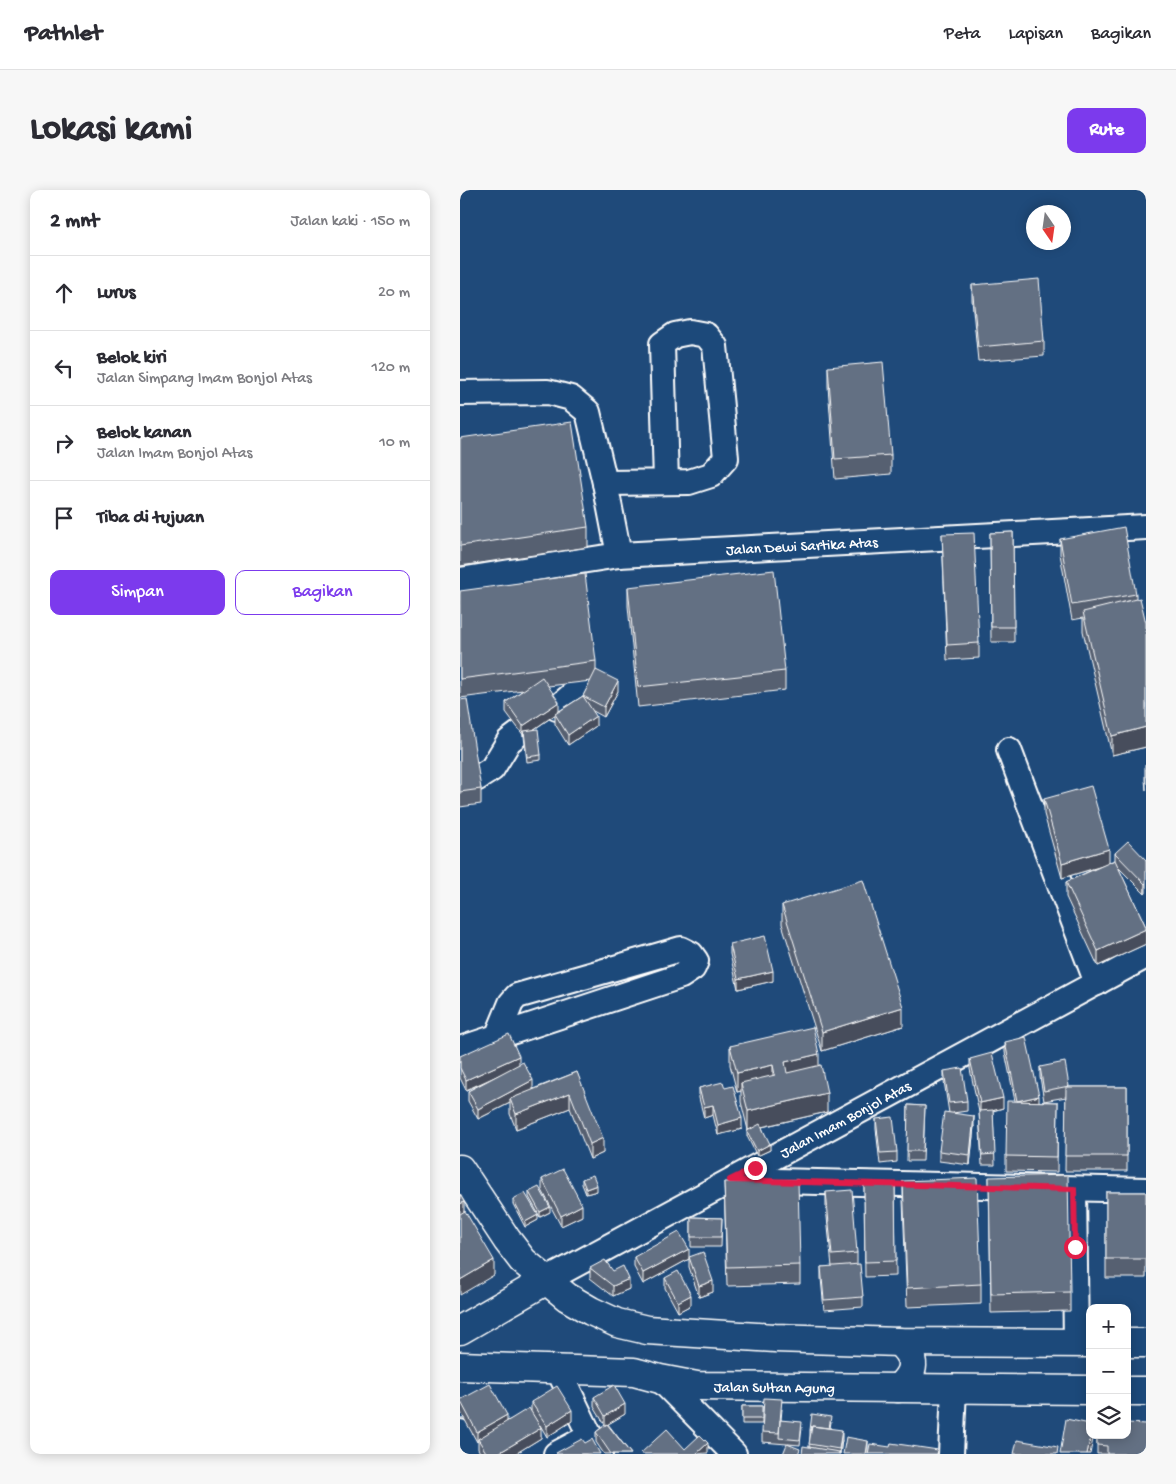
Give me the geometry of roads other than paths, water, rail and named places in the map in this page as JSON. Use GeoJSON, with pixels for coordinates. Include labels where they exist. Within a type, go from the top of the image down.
{"type":"FeatureCollection","features":[{"type":"Feature","properties":{"kind":"main road"},"geometry":{"type":"LineString","coordinates":[[460,1169],[523,1262],[566,1297],[591,1311],[617,1322],[647,1330],[775,1338],[899,1342],[1083,1343]]}},
{"type":"Feature","properties":{"kind":"main road"},"geometry":{"type":"LineString","coordinates":[[472,1366],[475,1362],[469,1357],[466,1348],[469,1326],[545,1281]]}},
{"type":"Feature","properties":{"kind":"main road"},"geometry":{"type":"LineString","coordinates":[[898,1388],[907,1380],[911,1373],[912,1364],[911,1356],[899,1342]]}},
{"type":"Feature","properties":{"kind":"main road"},"geometry":{"type":"LineString","coordinates":[[1131,1343],[1146,1343]]}},
{"type":"Feature","properties":{"kind":"main road","name":"Jalan Sultan Agung"},"geometry":{"type":"LineString","coordinates":[[472,1366],[634,1372],[697,1386],[1086,1390]]}},
{"type":"Feature","properties":{"kind":"main road"},"geometry":{"type":"LineString","coordinates":[[1131,1391],[1146,1391]]}},
{"type":"Feature","properties":{"kind":"street"},"geometry":{"type":"LineString","coordinates":[[605,483],[690,482],[711,475],[726,458],[715,346],[706,336],[690,332],[675,334],[662,344],[666,482]]}},
{"type":"Feature","properties":{"kind":"street"},"geometry":{"type":"LineString","coordinates":[[460,393],[548,392],[571,398],[588,412],[605,483],[619,555]]}},
{"type":"Feature","properties":{"kind":"street","name":"Jalan Dewi Sartika Atas"},"geometry":{"type":"LineString","coordinates":[[460,580],[619,555],[1146,527]]}},
{"type":"Feature","properties":{"kind":"street"},"geometry":{"type":"LineString","coordinates":[[557,708],[581,687]]}},
{"type":"Feature","properties":{"kind":"street"},"geometry":{"type":"LineString","coordinates":[[476,779],[492,769],[509,741],[521,732]]}},
{"type":"Feature","properties":{"kind":"street"},"geometry":{"type":"LineString","coordinates":[[1009,750],[1097,983]]}},
{"type":"Feature","properties":{"kind":"street"},"geometry":{"type":"LineString","coordinates":[[460,1049],[497,1037],[681,976],[693,968],[696,961],[691,954],[682,949],[517,996],[511,1003],[497,1037]]}},
{"type":"Feature","properties":{"kind":"street","name":"Jalan Imam Bonjol Atas"},"geometry":{"type":"LineString","coordinates":[[545,1281],[1146,956]]}},
{"type":"Feature","properties":{"kind":"street"},"geometry":{"type":"LineString","coordinates":[[730,1180],[1146,1190]]}},
{"type":"Feature","properties":{"kind":"street"},"geometry":{"type":"LineString","coordinates":[[1074,1189],[1083,1343]]}},
{"type":"Feature","properties":{"kind":"street"},"geometry":{"type":"LineString","coordinates":[[556,1454],[595,1445],[558,1369]]}},
{"type":"Feature","properties":{"kind":"street"},"geometry":{"type":"LineString","coordinates":[[660,1379],[734,1454]]}},
{"type":"Feature","properties":{"kind":"street"},"geometry":{"type":"LineString","coordinates":[[950,1454],[954,1389]]}},
{"type":"Feature","properties":{"kind":"street"},"geometry":{"type":"LineString","coordinates":[[460,1432],[472,1454]]}}]}
